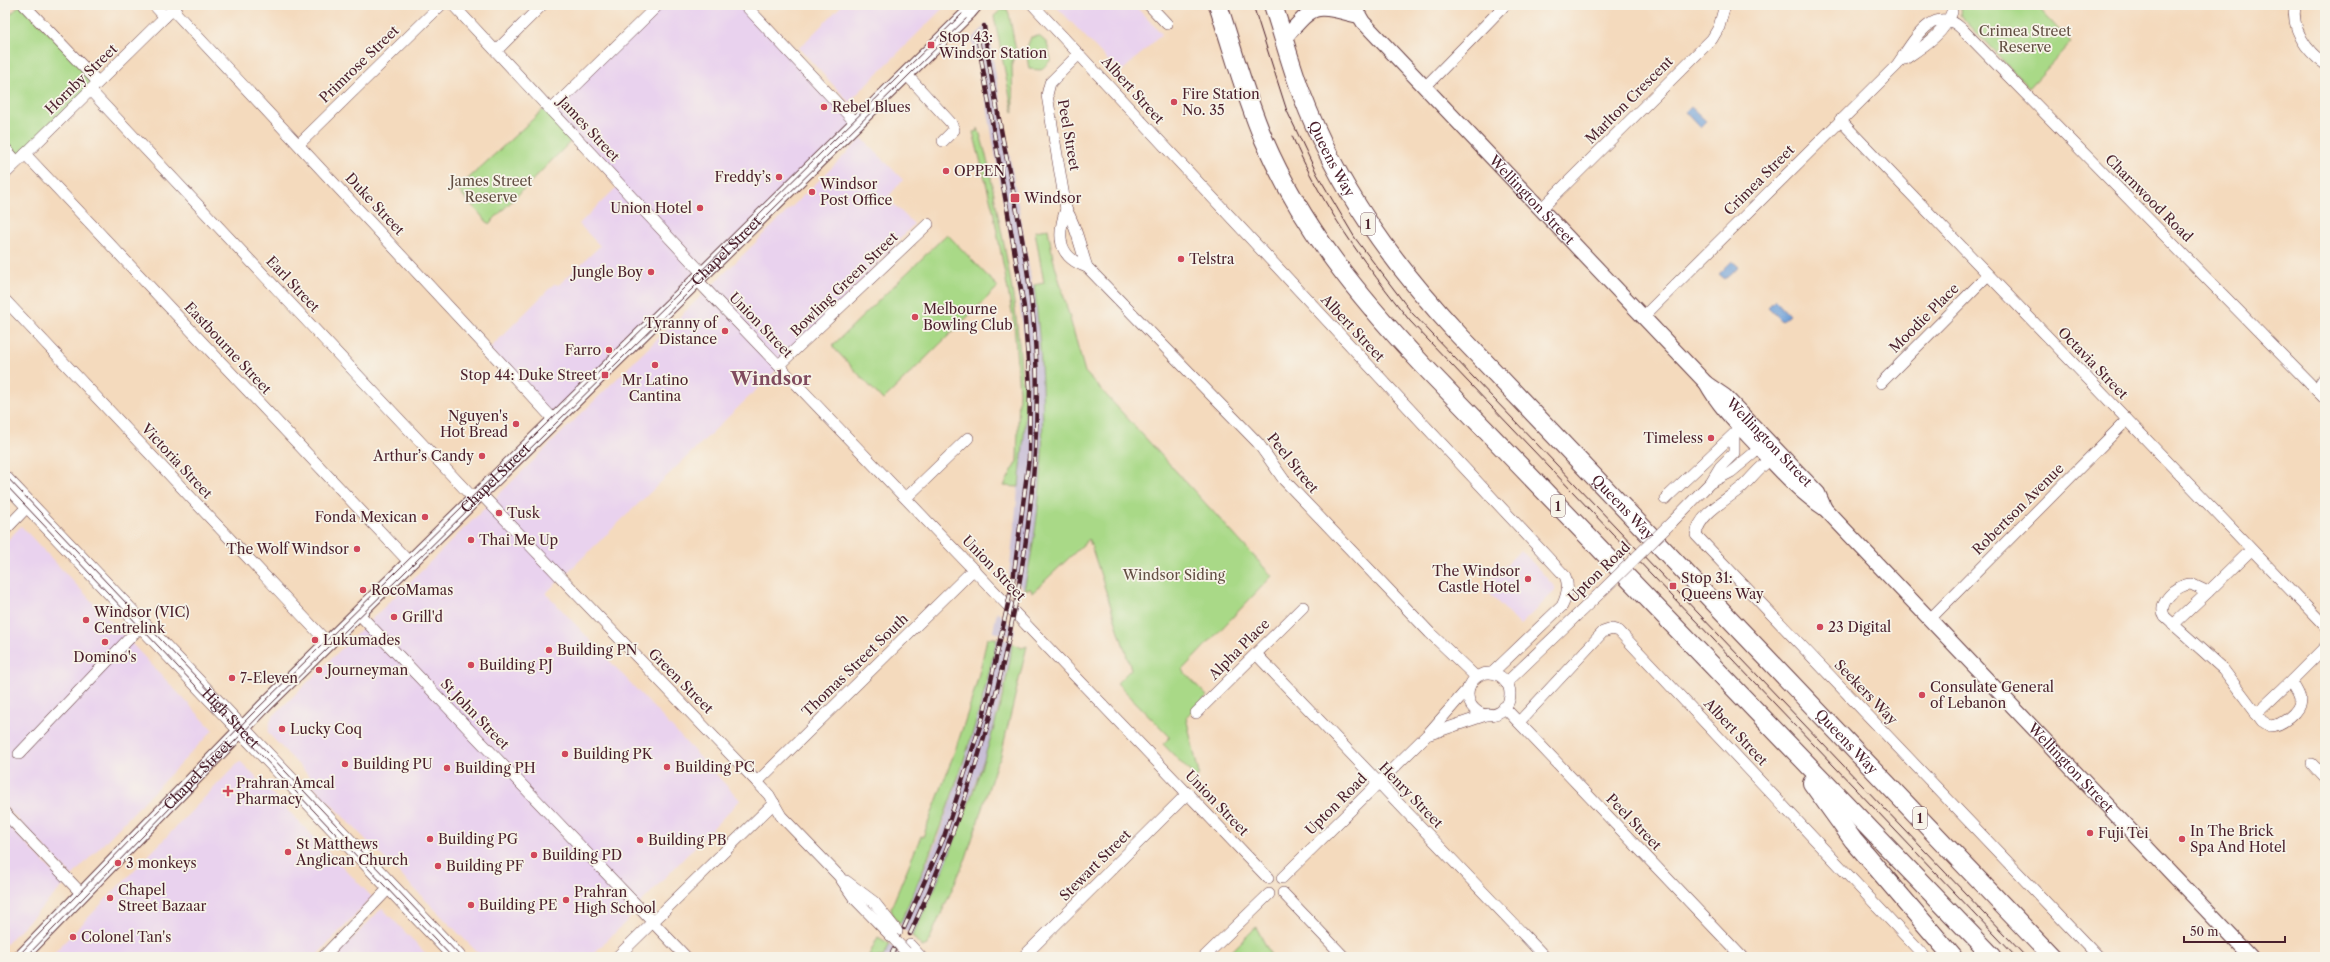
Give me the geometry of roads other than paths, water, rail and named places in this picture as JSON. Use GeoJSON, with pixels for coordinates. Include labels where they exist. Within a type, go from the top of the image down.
{"type":"FeatureCollection","features":[{"type":"Feature","properties":{"kind":"highway","name":"1"},"geometry":{"type":"LineString","coordinates":[[1218,5],[1247,96],[1264,141],[1300,211],[1340,269],[1422,364],[1993,957]]}},
{"type":"Feature","properties":{"kind":"highway","name":"Queens Way"},"geometry":{"type":"LineString","coordinates":[[1273,5],[1302,95],[1336,170],[1371,228],[1410,280],[1459,335],[2052,957]]}},
{"type":"Feature","properties":{"kind":"highway"},"geometry":{"type":"LineString","coordinates":[[1781,738],[1853,840],[1953,957]]}},
{"type":"Feature","properties":{"kind":"main road","name":"High Street"},"geometry":{"type":"LineString","coordinates":[[5,480],[240,730],[457,957]]}},
{"type":"Feature","properties":{"kind":"street","name":"Earl Street"},"geometry":{"type":"LineString","coordinates":[[24,5],[94,86],[477,496]]}},
{"type":"Feature","properties":{"kind":"street","name":"Duke Street"},"geometry":{"type":"LineString","coordinates":[[154,5],[172,10],[554,420]]}},
{"type":"Feature","properties":{"kind":"street","name":"Primrose Street"},"geometry":{"type":"LineString","coordinates":[[298,144],[441,5]]}},
{"type":"Feature","properties":{"kind":"street","name":"James Street"},"geometry":{"type":"LineString","coordinates":[[453,5],[550,110],[700,277]]}},
{"type":"Feature","properties":{"kind":"street"},"geometry":{"type":"LineString","coordinates":[[496,51],[542,5]]}},
{"type":"Feature","properties":{"kind":"street"},"geometry":{"type":"LineString","coordinates":[[550,110],[658,5]]}},
{"type":"Feature","properties":{"kind":"street"},"geometry":{"type":"LineString","coordinates":[[745,5],[856,123]]}},
{"type":"Feature","properties":{"kind":"street","name":"Albert Street"},"geometry":{"type":"LineString","coordinates":[[1033,5],[1198,184],[1565,576],[1567,592],[1562,606],[1492,673]]}},
{"type":"Feature","properties":{"kind":"street"},"geometry":{"type":"LineString","coordinates":[[1149,5],[1168,24]]}},
{"type":"Feature","properties":{"kind":"street"},"geometry":{"type":"LineString","coordinates":[[1425,87],[1505,5]]}},
{"type":"Feature","properties":{"kind":"street","name":"Marlton Crescent"},"geometry":{"type":"LineString","coordinates":[[1541,209],[1712,39],[1719,27],[1724,5]]}},
{"type":"Feature","properties":{"kind":"street"},"geometry":{"type":"LineString","coordinates":[[2295,5],[2295,21],[2300,37],[2311,53],[2325,64]]}},
{"type":"Feature","properties":{"kind":"street","name":"Chapel Street"},"geometry":{"type":"LineString","coordinates":[[21,957],[240,730],[972,8]]}},
{"type":"Feature","properties":{"kind":"street","name":"Wellington Street"},"geometry":{"type":"LineString","coordinates":[[1284,39],[1302,18],[1316,8],[1356,11],[1425,87],[1706,383],[1725,396],[1778,459]]}},
{"type":"Feature","properties":{"kind":"street","name":"Hornby Street"},"geometry":{"type":"LineString","coordinates":[[5,174],[172,10]]}},
{"type":"Feature","properties":{"kind":"street","name":"Crimea Street"},"geometry":{"type":"LineString","coordinates":[[1643,317],[1897,65],[1932,22],[1950,16]]}},
{"type":"Feature","properties":{"kind":"street","name":"Charnwood Road"},"geometry":{"type":"LineString","coordinates":[[1950,16],[2325,399]]}},
{"type":"Feature","properties":{"kind":"street","name":"Peel Street"},"geometry":{"type":"LineString","coordinates":[[1079,54],[1052,80],[1047,91],[1066,209],[1074,222],[1079,245],[1087,267],[1258,443],[1284,480],[1311,509],[1430,634],[1476,677]]}},
{"type":"Feature","properties":{"kind":"street"},"geometry":{"type":"LineString","coordinates":[[906,74],[951,123],[954,130],[943,141]]}},
{"type":"Feature","properties":{"kind":"street","name":"Octavia Street"},"geometry":{"type":"LineString","coordinates":[[1840,120],[2325,626]]}},
{"type":"Feature","properties":{"kind":"street","name":"Eastbourne Street"},"geometry":{"type":"LineString","coordinates":[[5,148],[21,158],[409,562]]}},
{"type":"Feature","properties":{"kind":"street","name":"Peel Street"},"geometry":{"type":"LineString","coordinates":[[1066,209],[1059,235],[1065,252],[1077,264],[1087,267]]}},
{"type":"Feature","properties":{"kind":"street","name":"Bowling Green Street"},"geometry":{"type":"LineString","coordinates":[[779,365],[928,224]]}},
{"type":"Feature","properties":{"kind":"street"},"geometry":{"type":"LineString","coordinates":[[1065,252],[1079,245]]}},
{"type":"Feature","properties":{"kind":"street","name":"Moodie Place"},"geometry":{"type":"LineString","coordinates":[[1881,383],[1988,275]]}},
{"type":"Feature","properties":{"kind":"street","name":"Union Street"},"geometry":{"type":"LineString","coordinates":[[700,277],[779,365],[1268,878]]}},
{"type":"Feature","properties":{"kind":"street","name":"Victoria Street"},"geometry":{"type":"LineString","coordinates":[[5,300],[328,643]]}},
{"type":"Feature","properties":{"kind":"street"},"geometry":{"type":"LineString","coordinates":[[2316,390],[2325,377]]}},
{"type":"Feature","properties":{"kind":"street","name":"Wellington Street"},"geometry":{"type":"LineString","coordinates":[[1706,383],[1717,403],[1737,431],[1778,459],[1818,493],[1824,509],[2251,957]]}},
{"type":"Feature","properties":{"kind":"street","name":"Robertson Avenue"},"geometry":{"type":"LineString","coordinates":[[1930,619],[2127,420]]}},
{"type":"Feature","properties":{"kind":"street"},"geometry":{"type":"LineString","coordinates":[[1665,499],[1737,431]]}},
{"type":"Feature","properties":{"kind":"street","name":"Upton Road"},"geometry":{"type":"LineString","coordinates":[[1506,683],[1600,593],[1712,482],[1720,468],[1734,453],[1737,431]]}},
{"type":"Feature","properties":{"kind":"street"},"geometry":{"type":"LineString","coordinates":[[906,498],[968,438]]}},
{"type":"Feature","properties":{"kind":"street","name":"Upton Road"},"geometry":{"type":"LineString","coordinates":[[1712,482],[1731,472],[1760,448]]}},
{"type":"Feature","properties":{"kind":"street","name":"Seekers Way"},"geometry":{"type":"LineString","coordinates":[[1778,459],[1702,522],[1697,528],[1696,535],[2098,957]]}},
{"type":"Feature","properties":{"kind":"street","name":"Green Street"},"geometry":{"type":"LineString","coordinates":[[477,496],[757,782],[774,803],[785,820],[839,876],[854,898],[884,922],[909,952],[921,957]]}},
{"type":"Feature","properties":{"kind":"street"},"geometry":{"type":"LineString","coordinates":[[5,530],[29,505]]}},
{"type":"Feature","properties":{"kind":"street"},"geometry":{"type":"LineString","coordinates":[[2173,625],[2251,550]]}},
{"type":"Feature","properties":{"kind":"street","name":"Thomas Street South"},"geometry":{"type":"LineString","coordinates":[[757,782],[974,569]]}},
{"type":"Feature","properties":{"kind":"street"},"geometry":{"type":"LineString","coordinates":[[2208,592],[2188,584],[2179,588],[2166,600],[2162,606],[2162,612],[2173,625],[2223,669],[2244,694],[2256,714],[2264,723],[2270,726],[2277,725],[2290,716],[2300,703],[2292,680]]}},
{"type":"Feature","properties":{"kind":"street","name":"Alpha Place"},"geometry":{"type":"LineString","coordinates":[[1196,713],[1303,606]]}},
{"type":"Feature","properties":{"kind":"street","name":"St John Street"},"geometry":{"type":"LineString","coordinates":[[358,613],[686,957]]}},
{"type":"Feature","properties":{"kind":"street"},"geometry":{"type":"LineString","coordinates":[[19,754],[142,626]]}},
{"type":"Feature","properties":{"kind":"street","name":"Albert Street"},"geometry":{"type":"LineString","coordinates":[[1519,722],[1603,632],[1612,629],[1619,631],[1925,957]]}},
{"type":"Feature","properties":{"kind":"street"},"geometry":{"type":"LineString","coordinates":[[2256,714],[2325,647]]}},
{"type":"Feature","properties":{"kind":"street","name":"Henry Street"},"geometry":{"type":"LineString","coordinates":[[1256,654],[1545,957]]}},
{"type":"Feature","properties":{"kind":"street"},"geometry":{"type":"LineString","coordinates":[[1483,673],[1492,673],[1498,675],[1506,683],[1509,695],[1504,707],[1489,714],[1480,712],[1472,706],[1468,697],[1469,687],[1476,677],[1483,673]]}},
{"type":"Feature","properties":{"kind":"street","name":"Upton Road"},"geometry":{"type":"LineString","coordinates":[[1282,878],[1427,735],[1469,687]]}},
{"type":"Feature","properties":{"kind":"street","name":"Peel Street"},"geometry":{"type":"LineString","coordinates":[[1504,707],[1742,957]]}},
{"type":"Feature","properties":{"kind":"street","name":"Upton Road"},"geometry":{"type":"LineString","coordinates":[[1427,735],[1489,714]]}},
{"type":"Feature","properties":{"kind":"street"},"geometry":{"type":"LineString","coordinates":[[2312,764],[2325,778]]}},
{"type":"Feature","properties":{"kind":"street","name":"Stewart Street"},"geometry":{"type":"LineString","coordinates":[[1023,957],[1188,793]]}},
{"type":"Feature","properties":{"kind":"street"},"geometry":{"type":"LineString","coordinates":[[617,957],[774,803]]}},
{"type":"Feature","properties":{"kind":"street"},"geometry":{"type":"LineString","coordinates":[[5,813],[82,894]]}},
{"type":"Feature","properties":{"kind":"street"},"geometry":{"type":"LineString","coordinates":[[1277,876],[1282,878],[1286,885],[1283,893],[1276,896],[1269,894],[1265,884],[1268,878],[1277,876]]}},
{"type":"Feature","properties":{"kind":"street"},"geometry":{"type":"LineString","coordinates":[[323,957],[390,887]]}},
{"type":"Feature","properties":{"kind":"street"},"geometry":{"type":"LineString","coordinates":[[1283,893],[1344,957]]}},
{"type":"Feature","properties":{"kind":"street"},"geometry":{"type":"LineString","coordinates":[[1204,957],[1269,894]]}},
{"type":"Feature","properties":{"kind":"water"},"geometry":{"type":"Polygon","coordinates":[[[1691,107],[1706,121],[1700,127],[1686,112],[1691,107]]]}},
{"type":"Feature","properties":{"kind":"water"},"geometry":{"type":"Polygon","coordinates":[[[1732,261],[1739,267],[1725,279],[1719,274],[1732,261]]]}},
{"type":"Feature","properties":{"kind":"water"},"geometry":{"type":"Polygon","coordinates":[[[1775,300],[1789,315],[1782,321],[1768,307],[1775,300]]]}},
{"type":"Feature","properties":{"kind":"tram line"},"geometry":{"type":"LineString","coordinates":[[17,957],[251,715],[971,5]]}},
{"type":"Feature","properties":{"kind":"tram line"},"geometry":{"type":"LineString","coordinates":[[26,957],[262,713],[980,5]]}},
{"type":"Feature","properties":{"kind":"tram line"},"geometry":{"type":"LineString","coordinates":[[1253,5],[1287,111],[1317,174],[1355,238],[1412,313],[2026,957]]}},
{"type":"Feature","properties":{"kind":"tram line"},"geometry":{"type":"LineString","coordinates":[[1292,136],[1316,186],[1330,210],[1360,255],[1410,321],[2016,957]]}},
{"type":"Feature","properties":{"kind":"tram line"},"geometry":{"type":"LineString","coordinates":[[5,475],[461,957]]}},
{"type":"Feature","properties":{"kind":"tram line"},"geometry":{"type":"LineString","coordinates":[[5,484],[452,957]]}},
{"type":"Feature","properties":{"kind":"railway"},"geometry":{"type":"LineString","coordinates":[[910,934],[945,853],[960,812],[974,771],[998,687],[1022,567],[1034,464],[1037,395],[1034,326],[1030,288],[989,64],[984,26]]}},
{"type":"Feature","properties":{"kind":"railway"},"geometry":{"type":"LineString","coordinates":[[904,928],[944,837],[983,717],[1013,581],[1029,458],[1030,387],[1024,307],[977,34]]}},
{"type":"Feature","properties":{"kind":"railway"},"geometry":{"type":"LineString","coordinates":[[890,957],[894,949]]}},
{"type":"Feature","properties":{"kind":"place","name":"Stop 43: Windsor Station"},"geometry":{"type":"Point","coordinates":[931,45]}},
{"type":"Feature","properties":{"kind":"place","name":"Fire Station No. 35"},"geometry":{"type":"Point","coordinates":[1174,102]}},
{"type":"Feature","properties":{"kind":"place","name":"Rebel Blues"},"geometry":{"type":"Point","coordinates":[824,107]}},
{"type":"Feature","properties":{"kind":"place","name":"OPPEN"},"geometry":{"type":"Point","coordinates":[946,171]}},
{"type":"Feature","properties":{"kind":"place","name":"Freddy’s"},"geometry":{"type":"Point","coordinates":[779,177]}},
{"type":"Feature","properties":{"kind":"place","name":"Windsor Post Office"},"geometry":{"type":"Point","coordinates":[812,192]}},
{"type":"Feature","properties":{"kind":"place","name":"Windsor"},"geometry":{"type":"Point","coordinates":[1015,198]}},
{"type":"Feature","properties":{"kind":"place","name":"Union Hotel"},"geometry":{"type":"Point","coordinates":[700,208]}},
{"type":"Feature","properties":{"kind":"place","name":"Telstra"},"geometry":{"type":"Point","coordinates":[1181,259]}},
{"type":"Feature","properties":{"kind":"place","name":"Jungle Boy"},"geometry":{"type":"Point","coordinates":[651,272]}},
{"type":"Feature","properties":{"kind":"place","name":"Melbourne Bowling Club"},"geometry":{"type":"Point","coordinates":[915,317]}},
{"type":"Feature","properties":{"kind":"place","name":"Tyranny of Distance"},"geometry":{"type":"Point","coordinates":[725,331]}},
{"type":"Feature","properties":{"kind":"place","name":"Farro"},"geometry":{"type":"Point","coordinates":[609,350]}},
{"type":"Feature","properties":{"kind":"place","name":"Mr Latino Cantina"},"geometry":{"type":"Point","coordinates":[655,365]}},
{"type":"Feature","properties":{"kind":"place","name":"Stop 44: Duke Street"},"geometry":{"type":"Point","coordinates":[605,375]}},
{"type":"Feature","properties":{"kind":"place","name":"Nguyen's Hot Bread"},"geometry":{"type":"Point","coordinates":[516,424]}},
{"type":"Feature","properties":{"kind":"place","name":"Timeless"},"geometry":{"type":"Point","coordinates":[1711,438]}},
{"type":"Feature","properties":{"kind":"place","name":"Arthur’s Candy"},"geometry":{"type":"Point","coordinates":[482,456]}},
{"type":"Feature","properties":{"kind":"place","name":"Tusk"},"geometry":{"type":"Point","coordinates":[499,513]}},
{"type":"Feature","properties":{"kind":"place","name":"Fonda Mexican"},"geometry":{"type":"Point","coordinates":[425,517]}},
{"type":"Feature","properties":{"kind":"place","name":"Thai Me Up"},"geometry":{"type":"Point","coordinates":[471,540]}},
{"type":"Feature","properties":{"kind":"place","name":"The Wolf Windsor"},"geometry":{"type":"Point","coordinates":[357,549]}},
{"type":"Feature","properties":{"kind":"place","name":"The Windsor Castle Hotel"},"geometry":{"type":"Point","coordinates":[1528,579]}},
{"type":"Feature","properties":{"kind":"place","name":"Stop 31: Queens Way"},"geometry":{"type":"Point","coordinates":[1673,586]}},
{"type":"Feature","properties":{"kind":"place","name":"RocoMamas"},"geometry":{"type":"Point","coordinates":[363,590]}},
{"type":"Feature","properties":{"kind":"place","name":"Grill'd"},"geometry":{"type":"Point","coordinates":[394,617]}},
{"type":"Feature","properties":{"kind":"place","name":"Windsor (VIC) Centrelink"},"geometry":{"type":"Point","coordinates":[86,620]}},
{"type":"Feature","properties":{"kind":"place","name":"23 Digital"},"geometry":{"type":"Point","coordinates":[1820,627]}},
{"type":"Feature","properties":{"kind":"place","name":"Lukumades"},"geometry":{"type":"Point","coordinates":[315,640]}},
{"type":"Feature","properties":{"kind":"place","name":"Domino's"},"geometry":{"type":"Point","coordinates":[105,642]}},
{"type":"Feature","properties":{"kind":"place","name":"Building PN"},"geometry":{"type":"Point","coordinates":[549,650]}},
{"type":"Feature","properties":{"kind":"place","name":"Building PJ"},"geometry":{"type":"Point","coordinates":[471,665]}},
{"type":"Feature","properties":{"kind":"place","name":"Journeyman"},"geometry":{"type":"Point","coordinates":[319,670]}},
{"type":"Feature","properties":{"kind":"place","name":"7-Eleven"},"geometry":{"type":"Point","coordinates":[232,678]}},
{"type":"Feature","properties":{"kind":"place","name":"Consulate General of Lebanon"},"geometry":{"type":"Point","coordinates":[1922,695]}},
{"type":"Feature","properties":{"kind":"place","name":"Lucky Coq"},"geometry":{"type":"Point","coordinates":[282,729]}},
{"type":"Feature","properties":{"kind":"place","name":"Building PK"},"geometry":{"type":"Point","coordinates":[565,754]}},
{"type":"Feature","properties":{"kind":"place","name":"Building PU"},"geometry":{"type":"Point","coordinates":[345,764]}},
{"type":"Feature","properties":{"kind":"place","name":"Building PC"},"geometry":{"type":"Point","coordinates":[667,767]}},
{"type":"Feature","properties":{"kind":"place","name":"Building PH"},"geometry":{"type":"Point","coordinates":[447,768]}},
{"type":"Feature","properties":{"kind":"place","name":"Prahran Amcal Pharmacy"},"geometry":{"type":"Point","coordinates":[228,791]}},
{"type":"Feature","properties":{"kind":"place","name":"Fuji Tei"},"geometry":{"type":"Point","coordinates":[2090,833]}},
{"type":"Feature","properties":{"kind":"place","name":"Building PG"},"geometry":{"type":"Point","coordinates":[430,839]}},
{"type":"Feature","properties":{"kind":"place","name":"In The Brick Spa And Hotel"},"geometry":{"type":"Point","coordinates":[2182,839]}},
{"type":"Feature","properties":{"kind":"place","name":"Building PB"},"geometry":{"type":"Point","coordinates":[640,840]}},
{"type":"Feature","properties":{"kind":"place","name":"St Matthews Anglican Church"},"geometry":{"type":"Point","coordinates":[288,852]}},
{"type":"Feature","properties":{"kind":"place","name":"Building PD"},"geometry":{"type":"Point","coordinates":[534,855]}},
{"type":"Feature","properties":{"kind":"place","name":"3 monkeys"},"geometry":{"type":"Point","coordinates":[118,863]}},
{"type":"Feature","properties":{"kind":"place","name":"Building PF"},"geometry":{"type":"Point","coordinates":[438,866]}},
{"type":"Feature","properties":{"kind":"place","name":"Chapel Street Bazaar"},"geometry":{"type":"Point","coordinates":[110,898]}},
{"type":"Feature","properties":{"kind":"place","name":"Prahran High School"},"geometry":{"type":"Point","coordinates":[566,900]}},
{"type":"Feature","properties":{"kind":"place","name":"Building PE"},"geometry":{"type":"Point","coordinates":[471,905]}},
{"type":"Feature","properties":{"kind":"place","name":"Colonel Tan's"},"geometry":{"type":"Point","coordinates":[73,937]}},
{"type":"Feature","properties":{"kind":"district","name":"Windsor"},"geometry":{"type":"Point","coordinates":[771,379]}},
{"type":"Feature","properties":{"kind":"park label","name":"Crimea Street Reserve"},"geometry":{"type":"Point","coordinates":[2025,40]}},
{"type":"Feature","properties":{"kind":"park label","name":"James Street Reserve"},"geometry":{"type":"Point","coordinates":[491,190]}},
{"type":"Feature","properties":{"kind":"park label","name":"Windsor Siding"},"geometry":{"type":"Point","coordinates":[1174,575]}}]}
